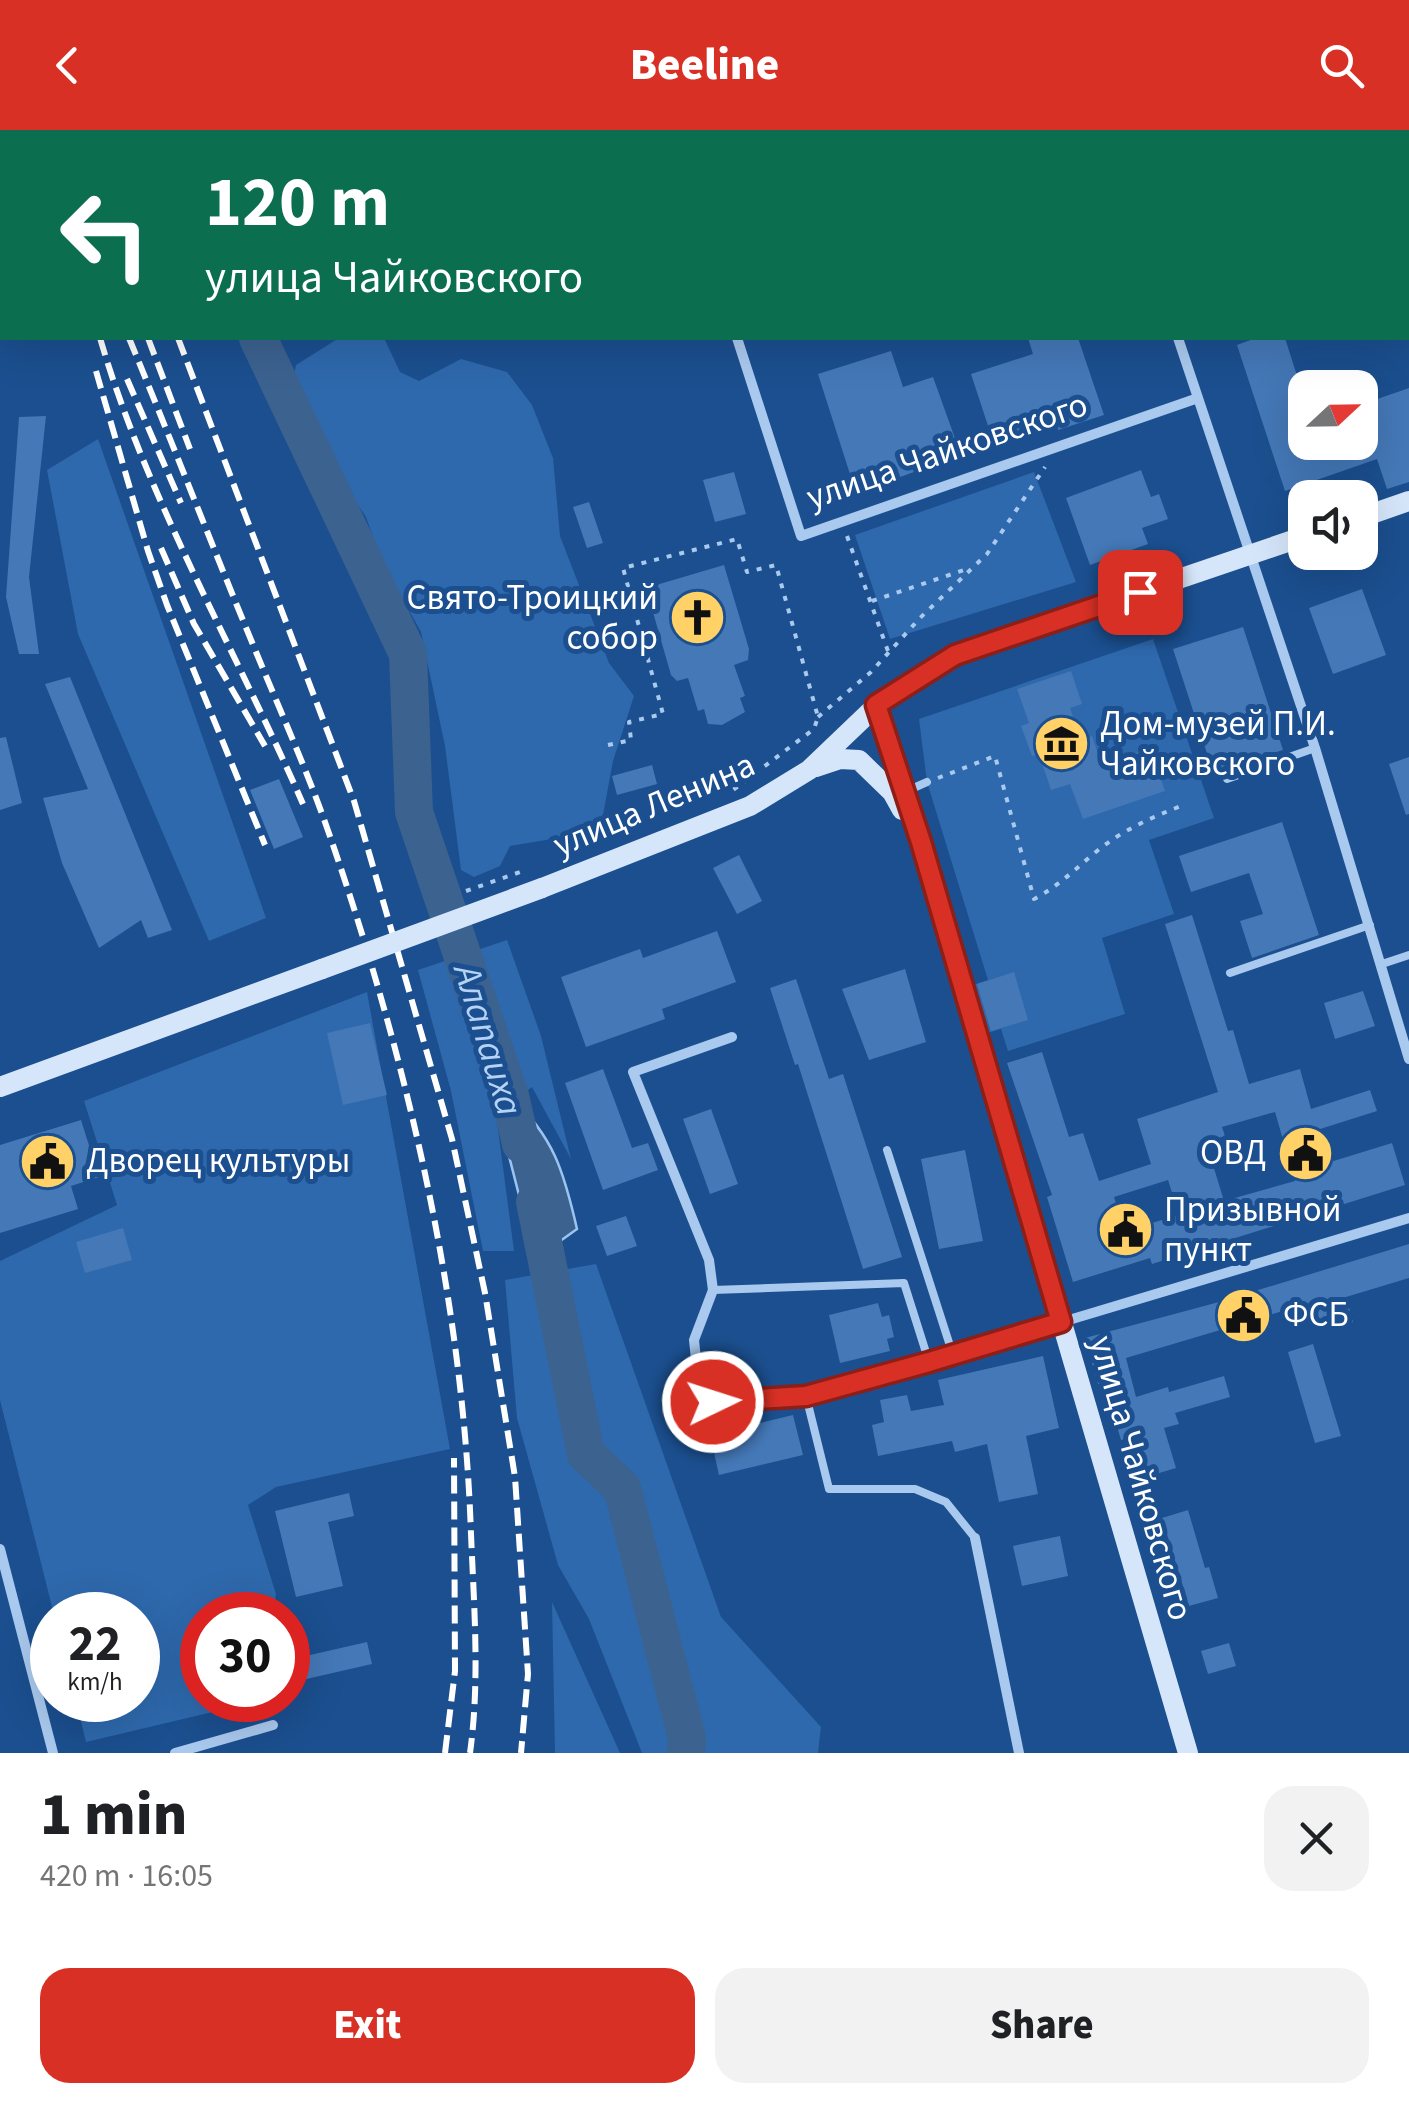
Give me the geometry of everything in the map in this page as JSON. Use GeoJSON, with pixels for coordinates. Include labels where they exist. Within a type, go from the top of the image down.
{"type":"FeatureCollection","features":[{"type":"Feature","properties":{"kind":"main road"},"geometry":{"type":"LineString","coordinates":[[1378,512],[1409,501]]}},
{"type":"Feature","properties":{"kind":"main road","name":"улица Ленина"},"geometry":{"type":"LineString","coordinates":[[0,1087],[542,888],[750,806],[809,770],[876,705],[955,655],[1288,542]]}},
{"type":"Feature","properties":{"kind":"main road","name":"улица Чайковского"},"geometry":{"type":"LineString","coordinates":[[876,705],[921,842],[1188,1753]]}},
{"type":"Feature","properties":{"kind":"main road"},"geometry":{"type":"LineString","coordinates":[[809,770],[840,759],[859,760],[892,792],[921,842]]}},
{"type":"Feature","properties":{"kind":"street","name":"улица Чайковского"},"geometry":{"type":"LineString","coordinates":[[739,340],[801,536],[1198,398]]}},
{"type":"Feature","properties":{"kind":"street"},"geometry":{"type":"LineString","coordinates":[[1179,340],[1315,748],[1409,1059]]}},
{"type":"Feature","properties":{"kind":"street"},"geometry":{"type":"LineString","coordinates":[[732,1037],[633,1072],[708,1260],[713,1290],[694,1340],[698,1378],[713,1402],[806,1396],[1409,1218]]}},
{"type":"Feature","properties":{"kind":"street"},"geometry":{"type":"LineString","coordinates":[[975,1538],[1019,1753]]}},
{"type":"Feature","properties":{"kind":"street"},"geometry":{"type":"LineString","coordinates":[[0,1549],[53,1753]]}},
{"type":"Feature","properties":{"kind":"street"},"geometry":{"type":"LineString","coordinates":[[175,1753],[274,1725]]}},
{"type":"Feature","properties":{"kind":"lane"},"geometry":{"type":"LineString","coordinates":[[1227,779],[1315,748]]}},
{"type":"Feature","properties":{"kind":"lane"},"geometry":{"type":"LineString","coordinates":[[905,792],[927,782]]}},
{"type":"Feature","properties":{"kind":"lane"},"geometry":{"type":"LineString","coordinates":[[1230,973],[1370,925]]}},
{"type":"Feature","properties":{"kind":"lane"},"geometry":{"type":"LineString","coordinates":[[1382,964],[1409,955]]}},
{"type":"Feature","properties":{"kind":"lane"},"geometry":{"type":"LineString","coordinates":[[887,1150],[953,1355]]}},
{"type":"Feature","properties":{"kind":"lane"},"geometry":{"type":"LineString","coordinates":[[713,1290],[904,1283],[929,1362]]}},
{"type":"Feature","properties":{"kind":"lane"},"geometry":{"type":"LineString","coordinates":[[806,1396],[829,1489],[914,1489],[946,1502],[975,1538]]}},
{"type":"Feature","properties":{"kind":"path"},"geometry":{"type":"LineString","coordinates":[[731,791],[814,728],[818,717],[889,654],[920,618],[987,554],[1058,448]]}},
{"type":"Feature","properties":{"kind":"path"},"geometry":{"type":"LineString","coordinates":[[844,522],[889,654]]}},
{"type":"Feature","properties":{"kind":"path"},"geometry":{"type":"LineString","coordinates":[[608,745],[631,740],[629,722],[663,714],[622,568],[737,539],[747,572],[776,565],[818,717]]}},
{"type":"Feature","properties":{"kind":"path"},"geometry":{"type":"LineString","coordinates":[[870,601],[971,567]]}},
{"type":"Feature","properties":{"kind":"path"},"geometry":{"type":"LineString","coordinates":[[927,782],[995,756],[1034,899],[1058,887],[1098,850],[1136,824],[1181,806]]}},
{"type":"Feature","properties":{"kind":"path"},"geometry":{"type":"LineString","coordinates":[[466,892],[534,867]]}},
{"type":"Feature","properties":{"kind":"shaded area"},"geometry":{"type":"Polygon","coordinates":[[[336,340],[385,340],[400,372],[419,381],[461,359],[507,372],[532,405],[553,458],[560,536],[609,663],[634,696],[613,761],[600,831],[510,846],[500,866],[474,877],[461,870],[445,746],[421,632],[381,560],[366,517],[291,390],[296,365],[336,340]]]}},
{"type":"Feature","properties":{"kind":"shaded area"},"geometry":{"type":"Polygon","coordinates":[[[98,439],[266,918],[209,941],[78,634],[47,470],[98,439]]]}},
{"type":"Feature","properties":{"kind":"shaded area"},"geometry":{"type":"Polygon","coordinates":[[[1034,472],[1076,582],[890,639],[855,535],[1034,472]]]}},
{"type":"Feature","properties":{"kind":"shaded area"},"geometry":{"type":"Polygon","coordinates":[[[1153,639],[1214,818],[1149,840],[1174,914],[1102,938],[1125,1014],[1008,1051],[1001,1029],[987,1033],[973,985],[988,980],[927,782],[919,719],[1153,639]]]}},
{"type":"Feature","properties":{"kind":"shaded area"},"geometry":{"type":"Polygon","coordinates":[[[507,940],[541,1036],[571,1159],[532,1087],[496,1114],[514,1251],[483,1251],[451,1091],[418,970],[507,940]]]}},
{"type":"Feature","properties":{"kind":"shaded area"},"geometry":{"type":"Polygon","coordinates":[[[367,992],[450,1449],[276,1487],[248,1505],[275,1592],[180,1592],[180,1720],[86,1742],[81,1722],[160,1722],[160,1592],[48,1592],[0,1400],[0,1261],[117,1205],[84,1101],[367,992]]]}},
{"type":"Feature","properties":{"kind":"shaded area"},"geometry":{"type":"Polygon","coordinates":[[[510,1096],[537,1126],[555,1156],[577,1229],[545,1252],[531,1242],[509,1156],[510,1096]]]}},
{"type":"Feature","properties":{"kind":"shaded area"},"geometry":{"type":"Polygon","coordinates":[[[596,1264],[721,1617],[821,1727],[818,1753],[642,1753],[589,1619],[558,1565],[517,1418],[505,1280],[596,1264]]]}},
{"type":"Feature","properties":{"kind":"shaded area"},"geometry":{"type":"Polygon","coordinates":[[[552,1602],[620,1753],[555,1753],[552,1602]]]}},
{"type":"Feature","properties":{"kind":"building"},"geometry":{"type":"Polygon","coordinates":[[[1029,340],[1079,340],[1104,415],[1058,430],[1056,423],[994,444],[971,374],[1033,354],[1029,340]]]}},
{"type":"Feature","properties":{"kind":"building"},"geometry":{"type":"Polygon","coordinates":[[[1251,340],[1286,340],[1295,370],[1288,370],[1288,460],[1374,460],[1317,480],[1288,480],[1285,491],[1237,345],[1251,340]]]}},
{"type":"Feature","properties":{"kind":"building"},"geometry":{"type":"Polygon","coordinates":[[[891,351],[903,387],[933,377],[961,455],[856,493],[818,374],[891,351]]]}},
{"type":"Feature","properties":{"kind":"building"},"geometry":{"type":"Polygon","coordinates":[[[1409,388],[1409,482],[1387,489],[1377,460],[1378,399],[1409,388]]]}},
{"type":"Feature","properties":{"kind":"building"},"geometry":{"type":"Polygon","coordinates":[[[46,416],[29,577],[39,654],[19,654],[6,597],[19,417],[46,416]]]}},
{"type":"Feature","properties":{"kind":"building"},"geometry":{"type":"Polygon","coordinates":[[[1141,470],[1151,497],[1159,494],[1168,519],[1142,528],[1148,544],[1090,565],[1066,498],[1141,470]]]}},
{"type":"Feature","properties":{"kind":"building"},"geometry":{"type":"Polygon","coordinates":[[[734,472],[746,514],[715,522],[703,480],[734,472]]]}},
{"type":"Feature","properties":{"kind":"building"},"geometry":{"type":"Polygon","coordinates":[[[589,502],[603,543],[587,548],[573,507],[589,502]]]}},
{"type":"Feature","properties":{"kind":"building","name":"Свято-Троицкий собор"},"geometry":{"type":"Polygon","coordinates":[[[724,565],[749,649],[748,660],[734,665],[745,696],[740,698],[745,712],[722,725],[708,724],[704,709],[698,711],[688,678],[677,681],[671,675],[646,588],[724,565]]]}},
{"type":"Feature","properties":{"kind":"building"},"geometry":{"type":"Polygon","coordinates":[[[1362,589],[1386,655],[1333,674],[1309,608],[1362,589]]]}},
{"type":"Feature","properties":{"kind":"building"},"geometry":{"type":"Polygon","coordinates":[[[1243,627],[1283,750],[1213,772],[1173,649],[1243,627]]]}},
{"type":"Feature","properties":{"kind":"building","name":"Дом-музей П.И. Чайковского"},"geometry":{"type":"Polygon","coordinates":[[[1071,671],[1082,704],[1070,708],[1081,740],[1092,736],[1102,765],[1150,748],[1165,791],[1083,819],[1070,784],[1051,790],[1039,754],[1032,756],[1021,726],[1029,723],[1017,689],[1071,671]]]}},
{"type":"Feature","properties":{"kind":"building"},"geometry":{"type":"Polygon","coordinates":[[[70,677],[172,930],[148,938],[141,920],[99,948],[62,863],[43,798],[88,789],[45,684],[70,677]]]}},
{"type":"Feature","properties":{"kind":"building"},"geometry":{"type":"Polygon","coordinates":[[[6,737],[22,803],[0,810],[0,738],[6,737]]]}},
{"type":"Feature","properties":{"kind":"building"},"geometry":{"type":"Polygon","coordinates":[[[1409,757],[1409,814],[1406,815],[1389,764],[1409,757]]]}},
{"type":"Feature","properties":{"kind":"building"},"geometry":{"type":"Polygon","coordinates":[[[652,765],[657,784],[617,795],[612,776],[652,765]]]}},
{"type":"Feature","properties":{"kind":"building"},"geometry":{"type":"Polygon","coordinates":[[[279,779],[303,837],[274,849],[250,790],[279,779]]]}},
{"type":"Feature","properties":{"kind":"building"},"geometry":{"type":"Polygon","coordinates":[[[1282,822],[1319,935],[1252,958],[1240,921],[1263,914],[1249,873],[1191,892],[1179,856],[1282,822]]]}},
{"type":"Feature","properties":{"kind":"building"},"geometry":{"type":"Polygon","coordinates":[[[739,855],[762,901],[737,914],[713,868],[739,855]]]}},
{"type":"Feature","properties":{"kind":"building"},"geometry":{"type":"Polygon","coordinates":[[[1192,915],[1249,1084],[1300,1069],[1311,1109],[1370,1090],[1377,1111],[1317,1130],[1327,1163],[1392,1143],[1405,1185],[1152,1264],[1150,1258],[1073,1282],[1047,1197],[1052,1195],[1007,1063],[1042,1052],[1069,1137],[1083,1133],[1099,1181],[1151,1164],[1137,1119],[1218,1092],[1165,924],[1192,915]],[[1275,1112],[1222,1127],[1225,1136],[1206,1142],[1224,1201],[1295,1181],[1275,1112]],[[1168,1180],[1114,1197],[1125,1231],[1179,1215],[1168,1180]]]}},
{"type":"Feature","properties":{"kind":"building"},"geometry":{"type":"Polygon","coordinates":[[[717,931],[736,982],[662,1009],[665,1019],[586,1047],[561,977],[640,949],[643,958],[717,931]]]}},
{"type":"Feature","properties":{"kind":"building"},"geometry":{"type":"Polygon","coordinates":[[[905,969],[926,1042],[869,1060],[842,989],[905,969]]]}},
{"type":"Feature","properties":{"kind":"building"},"geometry":{"type":"Polygon","coordinates":[[[1014,972],[1028,1020],[991,1031],[977,984],[1014,972]]]}},
{"type":"Feature","properties":{"kind":"building"},"geometry":{"type":"Polygon","coordinates":[[[796,979],[829,1079],[843,1074],[902,1257],[863,1269],[770,988],[796,979]]]}},
{"type":"Feature","properties":{"kind":"building"},"geometry":{"type":"Polygon","coordinates":[[[1363,991],[1375,1026],[1335,1039],[1324,1003],[1363,991]]]}},
{"type":"Feature","properties":{"kind":"building"},"geometry":{"type":"Polygon","coordinates":[[[370,1023],[387,1095],[343,1105],[327,1033],[370,1023]]]}},
{"type":"Feature","properties":{"kind":"building"},"geometry":{"type":"Polygon","coordinates":[[[603,1069],[632,1148],[648,1143],[658,1170],[603,1190],[565,1083],[603,1069]]]}},
{"type":"Feature","properties":{"kind":"building"},"geometry":{"type":"Polygon","coordinates":[[[711,1109],[738,1184],[710,1194],[683,1119],[711,1109]]]}},
{"type":"Feature","properties":{"kind":"building","name":"Дворец культуры"},"geometry":{"type":"Polygon","coordinates":[[[81,1120],[99,1177],[71,1186],[78,1209],[0,1233],[0,1145],[81,1120]]]}},
{"type":"Feature","properties":{"kind":"building"},"geometry":{"type":"Polygon","coordinates":[[[965,1150],[983,1241],[939,1249],[921,1159],[965,1150]]]}},
{"type":"Feature","properties":{"kind":"building"},"geometry":{"type":"Polygon","coordinates":[[[626,1216],[637,1246],[607,1256],[596,1226],[626,1216]]]}},
{"type":"Feature","properties":{"kind":"building"},"geometry":{"type":"Polygon","coordinates":[[[123,1228],[132,1260],[85,1273],[76,1242],[123,1228]]]}},
{"type":"Feature","properties":{"kind":"building"},"geometry":{"type":"Polygon","coordinates":[[[1409,1244],[1409,1278],[1346,1297],[1353,1322],[1322,1330],[1314,1302],[1266,1316],[1270,1328],[1231,1340],[1227,1328],[1126,1358],[1136,1397],[1224,1376],[1230,1397],[1175,1413],[1179,1424],[1164,1428],[1176,1468],[1149,1476],[1137,1436],[1121,1440],[1104,1383],[1098,1384],[1085,1338],[1409,1244]]]}},
{"type":"Feature","properties":{"kind":"building"},"geometry":{"type":"Polygon","coordinates":[[[878,1303],[882,1317],[889,1315],[894,1337],[887,1339],[890,1351],[840,1363],[829,1315],[878,1303]]]}},
{"type":"Feature","properties":{"kind":"building"},"geometry":{"type":"Polygon","coordinates":[[[1313,1344],[1341,1436],[1315,1443],[1288,1352],[1313,1344]]]}},
{"type":"Feature","properties":{"kind":"building"},"geometry":{"type":"Polygon","coordinates":[[[1043,1356],[1059,1428],[1026,1436],[1038,1494],[999,1502],[987,1444],[955,1452],[952,1441],[878,1456],[872,1425],[884,1422],[880,1400],[907,1395],[911,1411],[944,1405],[938,1380],[1043,1356]]]}},
{"type":"Feature","properties":{"kind":"building"},"geometry":{"type":"Polygon","coordinates":[[[793,1415],[803,1455],[719,1475],[710,1435],[793,1415]]]}},
{"type":"Feature","properties":{"kind":"building"},"geometry":{"type":"Polygon","coordinates":[[[349,1493],[354,1516],[328,1522],[343,1586],[310,1594],[295,1592],[275,1511],[349,1493]]]}},
{"type":"Feature","properties":{"kind":"building"},"geometry":{"type":"Polygon","coordinates":[[[1188,1510],[1218,1598],[1189,1606],[1162,1518],[1188,1510]]]}},
{"type":"Feature","properties":{"kind":"building"},"geometry":{"type":"Polygon","coordinates":[[[1060,1536],[1068,1576],[1022,1586],[1013,1546],[1060,1536]]]}},
{"type":"Feature","properties":{"kind":"building"},"geometry":{"type":"Polygon","coordinates":[[[367,1642],[372,1664],[310,1678],[310,1655],[367,1642]]]}},
{"type":"Feature","properties":{"kind":"building"},"geometry":{"type":"Polygon","coordinates":[[[1229,1643],[1236,1666],[1208,1674],[1201,1651],[1229,1643]]]}},
{"type":"Feature","properties":{"kind":"waterway","name":"Алапаиха"},"geometry":{"type":"LineString","coordinates":[[259,340],[408,654],[414,812],[510,1096],[521,1144]]}},
{"type":"Feature","properties":{"kind":"waterway","name":"Алапаиха"},"geometry":{"type":"LineString","coordinates":[[535,1202],[586,1454],[622,1488],[687,1738],[686,1753]]}},
{"type":"Feature","properties":{"kind":"railway"},"geometry":{"type":"LineString","coordinates":[[101,340],[167,516],[303,804]]}},
{"type":"Feature","properties":{"kind":"railway"},"geometry":{"type":"LineString","coordinates":[[130,340],[323,818],[385,1011],[407,1097],[444,1270],[466,1446],[475,1644],[470,1753]]}},
{"type":"Feature","properties":{"kind":"railway"},"geometry":{"type":"LineString","coordinates":[[149,340],[190,449]]}},
{"type":"Feature","properties":{"kind":"railway"},"geometry":{"type":"LineString","coordinates":[[179,340],[354,801],[452,1139],[485,1293],[515,1477],[528,1674],[521,1753]]}},
{"type":"Feature","properties":{"kind":"railway"},"geometry":{"type":"LineString","coordinates":[[96,371],[167,605],[265,845]]}},
{"type":"Feature","properties":{"kind":"railway"},"geometry":{"type":"LineString","coordinates":[[127,379],[181,503]]}},
{"type":"Feature","properties":{"kind":"railway"},"geometry":{"type":"LineString","coordinates":[[161,548],[194,624],[265,746]]}},
{"type":"Feature","properties":{"kind":"railway"},"geometry":{"type":"LineString","coordinates":[[445,1753],[455,1671],[454,1458]]}},
{"type":"Feature","properties":{"kind":"place","name":"Свято-Троицкий собор"},"geometry":{"type":"Point","coordinates":[697,618]}},
{"type":"Feature","properties":{"kind":"place","name":"Дом-музей П.И. Чайковского"},"geometry":{"type":"Point","coordinates":[1061,744]}},
{"type":"Feature","properties":{"kind":"place","name":"ОВД"},"geometry":{"type":"Point","coordinates":[1305,1153]}},
{"type":"Feature","properties":{"kind":"place","name":"Дворец культуры"},"geometry":{"type":"Point","coordinates":[47,1161]}},
{"type":"Feature","properties":{"kind":"place","name":"Призывной пункт"},"geometry":{"type":"Point","coordinates":[1125,1230]}},
{"type":"Feature","properties":{"kind":"place","name":"ФСБ"},"geometry":{"type":"Point","coordinates":[1244,1315]}},
{"type":"Feature","properties":{"kind":"route"},"geometry":{"type":"LineString","coordinates":[[713,1402],[806,1396],[1061,1322],[921,842],[876,705],[955,655],[1140,592]]}}]}
